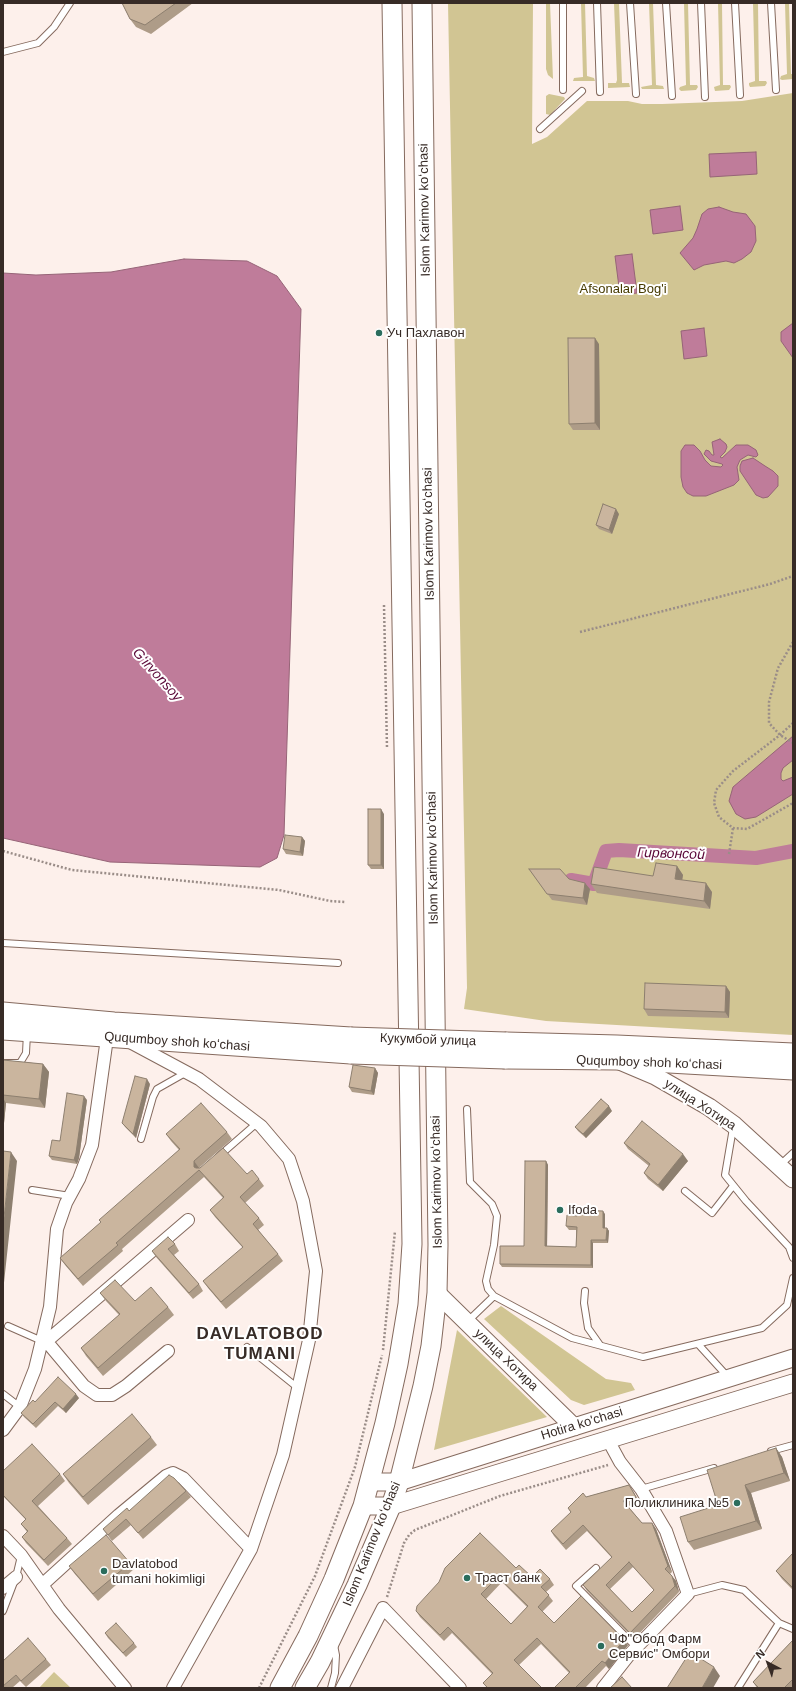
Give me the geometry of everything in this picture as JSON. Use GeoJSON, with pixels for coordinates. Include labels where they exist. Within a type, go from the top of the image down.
{"type":"FeatureCollection","features":[{"type":"Feature","properties":{"kind":"main road","name":"Islom Karimov koʻchasi"},"geometry":{"type":"LineString","coordinates":[[280,1688],[308,1636],[327,1594],[370,1482],[385,1424],[404,1333],[408,1304],[412,1244],[390,334],[392,3]]}},
{"type":"Feature","properties":{"kind":"main road","name":"Islom Karimov koʻchasi"},"geometry":{"type":"LineString","coordinates":[[305,1688],[358,1585],[391,1506],[399,1482],[423,1386],[431,1346],[437,1293],[438,1245],[422,3]]}},
{"type":"Feature","properties":{"kind":"main road","name":"Ququmboy shoh koʻchasi"},"geometry":{"type":"LineString","coordinates":[[3,1012],[351,1046]]}},
{"type":"Feature","properties":{"kind":"main road","name":"Ququmboy shoh koʻchasi"},"geometry":{"type":"LineString","coordinates":[[3,1030],[115,1038],[351,1046]]}},
{"type":"Feature","properties":{"kind":"main road","name":"Ququmboy shoh koʻchasi"},"geometry":{"type":"LineString","coordinates":[[505,1050],[617,1045],[793,1053]]}},
{"type":"Feature","properties":{"kind":"main road","name":"Кукумбой улица"},"geometry":{"type":"LineString","coordinates":[[351,1046],[505,1050]]}},
{"type":"Feature","properties":{"kind":"main road","name":"Ququmboy shoh koʻchasi"},"geometry":{"type":"LineString","coordinates":[[505,1050],[616,1060],[793,1070]]}},
{"type":"Feature","properties":{"kind":"main road","name":"улица Хотира"},"geometry":{"type":"LineString","coordinates":[[616,1060],[655,1076],[683,1091],[734,1125],[793,1179]]}},
{"type":"Feature","properties":{"kind":"main road","name":"улица Хотира"},"geometry":{"type":"LineString","coordinates":[[437,1293],[574,1427]]}},
{"type":"Feature","properties":{"kind":"main road","name":"Hotira ko'chasi"},"geometry":{"type":"LineString","coordinates":[[370,1482],[399,1482],[793,1358]]}},
{"type":"Feature","properties":{"kind":"main road","name":"Hotira ko'chasi"},"geometry":{"type":"LineString","coordinates":[[362,1506],[391,1506],[793,1383]]}},
{"type":"Feature","properties":{"kind":"street"},"geometry":{"type":"LineString","coordinates":[[3,1430],[20,1407],[36,1369],[50,1307],[57,1229],[66,1203],[79,1179],[92,1145],[115,1038],[199,1079],[257,1123],[289,1159],[303,1201],[316,1271],[309,1340],[284,1455],[251,1549],[173,1688]]}},
{"type":"Feature","properties":{"kind":"street"},"geometry":{"type":"LineString","coordinates":[[43,1343],[188,1220]]}},
{"type":"Feature","properties":{"kind":"street"},"geometry":{"type":"LineString","coordinates":[[43,1343],[84,1386],[97,1395],[112,1395],[126,1386],[168,1351]]}},
{"type":"Feature","properties":{"kind":"street"},"geometry":{"type":"LineString","coordinates":[[603,1688],[637,1648],[688,1594],[666,1531],[641,1489],[620,1462],[608,1440]]}},
{"type":"Feature","properties":{"kind":"street"},"geometry":{"type":"LineString","coordinates":[[42,1586],[119,1515],[166,1476],[173,1473],[183,1478],[251,1549]]}},
{"type":"Feature","properties":{"kind":"street"},"geometry":{"type":"LineString","coordinates":[[3,1536],[21,1555],[59,1610],[125,1688]]}},
{"type":"Feature","properties":{"kind":"street"},"geometry":{"type":"LineString","coordinates":[[3,1588],[16,1577]]}},
{"type":"Feature","properties":{"kind":"street"},"geometry":{"type":"LineString","coordinates":[[342,1688],[383,1608],[460,1688]]}},
{"type":"Feature","properties":{"kind":"lane"},"geometry":{"type":"LineString","coordinates":[[3,52],[38,43],[54,27],[70,3]]}},
{"type":"Feature","properties":{"kind":"lane"},"geometry":{"type":"LineString","coordinates":[[563,3],[563,90]]}},
{"type":"Feature","properties":{"kind":"lane"},"geometry":{"type":"LineString","coordinates":[[597,3],[600,92]]}},
{"type":"Feature","properties":{"kind":"lane"},"geometry":{"type":"LineString","coordinates":[[630,3],[636,94]]}},
{"type":"Feature","properties":{"kind":"lane"},"geometry":{"type":"LineString","coordinates":[[666,3],[672,96]]}},
{"type":"Feature","properties":{"kind":"lane"},"geometry":{"type":"LineString","coordinates":[[701,3],[705,97]]}},
{"type":"Feature","properties":{"kind":"lane"},"geometry":{"type":"LineString","coordinates":[[735,3],[740,94]]}},
{"type":"Feature","properties":{"kind":"lane"},"geometry":{"type":"LineString","coordinates":[[771,3],[776,90]]}},
{"type":"Feature","properties":{"kind":"lane"},"geometry":{"type":"LineString","coordinates":[[540,129],[582,91]]}},
{"type":"Feature","properties":{"kind":"lane"},"geometry":{"type":"LineString","coordinates":[[3,943],[338,964]]}},
{"type":"Feature","properties":{"kind":"lane"},"geometry":{"type":"LineString","coordinates":[[3,1063],[20,1064],[26,1053],[27,1032]]}},
{"type":"Feature","properties":{"kind":"lane"},"geometry":{"type":"LineString","coordinates":[[141,1139],[153,1097],[157,1089],[187,1072]]}},
{"type":"Feature","properties":{"kind":"lane"},"geometry":{"type":"LineString","coordinates":[[467,1109],[470,1182],[492,1204],[497,1216],[494,1245],[486,1281],[488,1290],[494,1296],[572,1338],[643,1357],[762,1328],[786,1305],[793,1278]]}},
{"type":"Feature","properties":{"kind":"lane"},"geometry":{"type":"LineString","coordinates":[[213,1161],[257,1123]]}},
{"type":"Feature","properties":{"kind":"lane"},"geometry":{"type":"LineString","coordinates":[[734,1125],[725,1175],[733,1186],[789,1247],[793,1258]]}},
{"type":"Feature","properties":{"kind":"lane"},"geometry":{"type":"LineString","coordinates":[[779,1166],[793,1153]]}},
{"type":"Feature","properties":{"kind":"lane"},"geometry":{"type":"LineString","coordinates":[[685,1191],[712,1213],[733,1186]]}},
{"type":"Feature","properties":{"kind":"lane"},"geometry":{"type":"LineString","coordinates":[[32,1190],[70,1196]]}},
{"type":"Feature","properties":{"kind":"lane"},"geometry":{"type":"LineString","coordinates":[[586,1291],[584,1303],[588,1328],[600,1346]]}},
{"type":"Feature","properties":{"kind":"lane"},"geometry":{"type":"LineString","coordinates":[[466,1322],[494,1296]]}},
{"type":"Feature","properties":{"kind":"lane"},"geometry":{"type":"LineString","coordinates":[[8,1326],[43,1343]]}},
{"type":"Feature","properties":{"kind":"lane"},"geometry":{"type":"LineString","coordinates":[[698,1344],[729,1378]]}},
{"type":"Feature","properties":{"kind":"lane"},"geometry":{"type":"LineString","coordinates":[[247,1347],[298,1388]]}},
{"type":"Feature","properties":{"kind":"lane"},"geometry":{"type":"LineString","coordinates":[[3,1394],[20,1407]]}},
{"type":"Feature","properties":{"kind":"lane"},"geometry":{"type":"LineString","coordinates":[[763,1454],[793,1445]]}},
{"type":"Feature","properties":{"kind":"lane"},"geometry":{"type":"LineString","coordinates":[[641,1489],[717,1467]]}},
{"type":"Feature","properties":{"kind":"lane"},"geometry":{"type":"LineString","coordinates":[[3,1611],[16,1577],[21,1555]]}},
{"type":"Feature","properties":{"kind":"lane"},"geometry":{"type":"LineString","coordinates":[[596,1568],[576,1586],[637,1648]]}},
{"type":"Feature","properties":{"kind":"lane"},"geometry":{"type":"LineString","coordinates":[[688,1594],[722,1584],[744,1590],[779,1623],[793,1629]]}},
{"type":"Feature","properties":{"kind":"lane"},"geometry":{"type":"LineString","coordinates":[[738,1688],[779,1623]]}},
{"type":"Feature","properties":{"kind":"lane"},"geometry":{"type":"LineString","coordinates":[[331,1688],[335,1673],[336,1655],[332,1637]]}},
{"type":"Feature","properties":{"kind":"path"},"geometry":{"type":"LineString","coordinates":[[580,632],[770,584],[793,576]]}},
{"type":"Feature","properties":{"kind":"path"},"geometry":{"type":"LineString","coordinates":[[384,601],[387,750]]}},
{"type":"Feature","properties":{"kind":"path"},"geometry":{"type":"LineString","coordinates":[[793,642],[778,668],[769,702],[769,723],[780,735],[793,743]]}},
{"type":"Feature","properties":{"kind":"path"},"geometry":{"type":"LineString","coordinates":[[793,723],[780,735],[733,771],[716,790],[714,803],[719,817],[733,828],[747,829],[793,803]]}},
{"type":"Feature","properties":{"kind":"path"},"geometry":{"type":"LineString","coordinates":[[729,854],[733,828]]}},
{"type":"Feature","properties":{"kind":"path"},"geometry":{"type":"LineString","coordinates":[[3,852],[72,870],[280,890],[330,901],[345,902]]}},
{"type":"Feature","properties":{"kind":"path"},"geometry":{"type":"LineString","coordinates":[[259,1688],[315,1576],[355,1467],[382,1353],[394,1225]]}},
{"type":"Feature","properties":{"kind":"path"},"geometry":{"type":"LineString","coordinates":[[383,1608],[404,1543],[409,1535],[415,1530],[500,1496],[620,1462]]}},
{"type":"Feature","properties":{"kind":"green space","name":"Afsonalar Bog'i"},"geometry":{"type":"Polygon","coordinates":[[[448,3],[533,3],[532,144],[547,137],[587,101],[628,101],[642,104],[662,104],[742,101],[793,93],[793,1035],[546,1021],[464,1009],[467,988],[448,3]]]}},
{"type":"Feature","properties":{"kind":"green space"},"geometry":{"type":"Polygon","coordinates":[[[546,3],[550,3],[553,79],[548,75],[546,69],[546,3]]]}},
{"type":"Feature","properties":{"kind":"green space"},"geometry":{"type":"Polygon","coordinates":[[[581,3],[585,3],[587,76],[594,78],[595,81],[573,81],[574,78],[583,77],[581,3]]]}},
{"type":"Feature","properties":{"kind":"green space"},"geometry":{"type":"Polygon","coordinates":[[[614,3],[619,3],[622,83],[629,83],[630,87],[608,88],[608,83],[616,83],[617,80],[614,3]]]}},
{"type":"Feature","properties":{"kind":"green space"},"geometry":{"type":"Polygon","coordinates":[[[649,3],[653,3],[656,85],[663,86],[664,89],[642,89],[641,87],[652,85],[649,3]]]}},
{"type":"Feature","properties":{"kind":"green space"},"geometry":{"type":"Polygon","coordinates":[[[684,3],[688,3],[690,85],[697,85],[698,87],[696,90],[681,91],[679,89],[680,87],[686,85],[684,3]]]}},
{"type":"Feature","properties":{"kind":"green space"},"geometry":{"type":"Polygon","coordinates":[[[718,3],[722,3],[723,85],[730,85],[731,87],[729,90],[715,91],[714,87],[720,85],[718,3]]]}},
{"type":"Feature","properties":{"kind":"green space"},"geometry":{"type":"Polygon","coordinates":[[[753,3],[758,3],[759,81],[766,81],[767,83],[765,86],[750,87],[749,83],[755,81],[753,3]]]}},
{"type":"Feature","properties":{"kind":"green space"},"geometry":{"type":"Polygon","coordinates":[[[785,3],[789,3],[791,74],[793,74],[793,79],[782,80],[780,79],[781,76],[787,74],[785,3]]]}},
{"type":"Feature","properties":{"kind":"green space"},"geometry":{"type":"Polygon","coordinates":[[[549,94],[564,97],[565,99],[550,115],[546,114],[546,96],[549,94]]]}},
{"type":"Feature","properties":{"kind":"green space"},"geometry":{"type":"Polygon","coordinates":[[[501,1306],[606,1379],[631,1383],[635,1390],[584,1405],[571,1400],[484,1319],[501,1306]]]}},
{"type":"Feature","properties":{"kind":"green space"},"geometry":{"type":"Polygon","coordinates":[[[457,1330],[547,1417],[434,1450],[457,1330]]]}},
{"type":"Feature","properties":{"kind":"green space"},"geometry":{"type":"Polygon","coordinates":[[[54,1672],[71,1688],[39,1688],[54,1672]]]}},
{"type":"Feature","properties":{"kind":"water"},"geometry":{"type":"Polygon","coordinates":[[[756,152],[757,174],[710,177],[709,154],[756,152]]]}},
{"type":"Feature","properties":{"kind":"water"},"geometry":{"type":"Polygon","coordinates":[[[680,206],[683,230],[653,234],[650,210],[680,206]]]}},
{"type":"Feature","properties":{"kind":"water"},"geometry":{"type":"Polygon","coordinates":[[[719,207],[733,212],[746,214],[755,226],[756,241],[751,252],[734,263],[726,261],[704,265],[694,270],[680,253],[693,238],[702,214],[708,209],[719,207]]]}},
{"type":"Feature","properties":{"kind":"water"},"geometry":{"type":"Polygon","coordinates":[[[632,254],[637,293],[620,295],[615,256],[632,254]]]}},
{"type":"Feature","properties":{"kind":"water","name":"G‘irvonsoy"},"geometry":{"type":"Polygon","coordinates":[[[184,259],[247,261],[277,276],[301,309],[284,835],[277,858],[260,867],[110,862],[3,838],[3,273],[36,275],[111,272],[184,259]]]}},
{"type":"Feature","properties":{"kind":"water"},"geometry":{"type":"Polygon","coordinates":[[[793,323],[793,358],[781,341],[781,332],[793,323]]]}},
{"type":"Feature","properties":{"kind":"water"},"geometry":{"type":"Polygon","coordinates":[[[704,328],[707,356],[684,359],[681,331],[704,328]]]}},
{"type":"Feature","properties":{"kind":"water"},"geometry":{"type":"Polygon","coordinates":[[[720,439],[726,444],[727,447],[725,452],[720,457],[722,458],[736,445],[748,445],[756,450],[758,455],[756,457],[748,455],[740,460],[737,467],[739,480],[734,485],[706,496],[693,496],[687,493],[683,487],[681,477],[681,451],[685,445],[694,445],[711,466],[721,467],[723,465],[722,464],[711,461],[704,454],[706,450],[714,455],[712,442],[720,439]]]}},
{"type":"Feature","properties":{"kind":"water"},"geometry":{"type":"Polygon","coordinates":[[[753,458],[778,476],[778,486],[768,497],[763,498],[756,495],[740,471],[742,461],[753,458]]]}},
{"type":"Feature","properties":{"kind":"water"},"geometry":{"type":"Polygon","coordinates":[[[793,736],[793,760],[783,768],[781,779],[783,781],[793,777],[793,794],[756,817],[745,819],[736,814],[729,801],[733,787],[793,736]]]}},
{"type":"Feature","properties":{"kind":"building"},"geometry":{"type":"Polygon","coordinates":[[[122,3],[176,3],[145,25],[130,19],[122,3]]]}},
{"type":"Feature","properties":{"kind":"building"},"geometry":{"type":"Polygon","coordinates":[[[568,338],[595,338],[595,423],[569,424],[568,338]]]}},
{"type":"Feature","properties":{"kind":"building"},"geometry":{"type":"Polygon","coordinates":[[[603,504],[616,509],[609,530],[596,525],[603,504]]]}},
{"type":"Feature","properties":{"kind":"building"},"geometry":{"type":"Polygon","coordinates":[[[368,809],[381,809],[381,865],[368,865],[368,809]]]}},
{"type":"Feature","properties":{"kind":"building"},"geometry":{"type":"Polygon","coordinates":[[[285,835],[302,837],[300,852],[283,849],[285,835]]]}},
{"type":"Feature","properties":{"kind":"building"},"geometry":{"type":"Polygon","coordinates":[[[656,863],[677,866],[675,879],[706,883],[704,901],[591,884],[594,867],[653,876],[656,863]]]}},
{"type":"Feature","properties":{"kind":"building"},"geometry":{"type":"Polygon","coordinates":[[[529,869],[560,869],[569,879],[585,883],[583,898],[547,894],[529,869]]]}},
{"type":"Feature","properties":{"kind":"building"},"geometry":{"type":"Polygon","coordinates":[[[645,983],[726,986],[725,1012],[644,1009],[645,983]]]}},
{"type":"Feature","properties":{"kind":"building"},"geometry":{"type":"Polygon","coordinates":[[[3,1060],[43,1064],[39,1099],[3,1095],[3,1060]]]}},
{"type":"Feature","properties":{"kind":"building"},"geometry":{"type":"Polygon","coordinates":[[[353,1065],[375,1068],[371,1091],[349,1087],[353,1065]]]}},
{"type":"Feature","properties":{"kind":"building"},"geometry":{"type":"Polygon","coordinates":[[[135,1076],[147,1079],[133,1134],[122,1123],[135,1076]]]}},
{"type":"Feature","properties":{"kind":"building"},"geometry":{"type":"Polygon","coordinates":[[[67,1093],[84,1096],[74,1160],[49,1156],[52,1140],[60,1141],[67,1093]]]}},
{"type":"Feature","properties":{"kind":"building"},"geometry":{"type":"Polygon","coordinates":[[[601,1099],[609,1106],[583,1134],[575,1127],[601,1099]]]}},
{"type":"Feature","properties":{"kind":"building"},"geometry":{"type":"Polygon","coordinates":[[[201,1103],[227,1132],[194,1161],[194,1167],[200,1168],[223,1148],[247,1174],[252,1170],[259,1179],[240,1197],[259,1218],[253,1224],[278,1254],[221,1302],[203,1281],[243,1247],[210,1210],[224,1197],[199,1170],[116,1243],[118,1245],[78,1279],[60,1258],[101,1222],[99,1220],[180,1149],[166,1134],[201,1103]]]}},
{"type":"Feature","properties":{"kind":"building"},"geometry":{"type":"Polygon","coordinates":[[[642,1121],[683,1154],[658,1185],[644,1173],[650,1164],[624,1143],[642,1121]]]}},
{"type":"Feature","properties":{"kind":"building"},"geometry":{"type":"Polygon","coordinates":[[[3,1151],[11,1152],[3,1227],[3,1151]]]}},
{"type":"Feature","properties":{"kind":"building"},"geometry":{"type":"Polygon","coordinates":[[[525,1161],[546,1161],[545,1246],[576,1247],[577,1227],[566,1226],[567,1215],[577,1216],[577,1210],[603,1211],[603,1228],[607,1228],[606,1240],[591,1240],[591,1265],[500,1264],[500,1246],[524,1246],[525,1161]]]}},
{"type":"Feature","properties":{"kind":"building"},"geometry":{"type":"Polygon","coordinates":[[[168,1237],[175,1244],[168,1249],[199,1284],[189,1293],[152,1251],[168,1237]]]}},
{"type":"Feature","properties":{"kind":"building"},"geometry":{"type":"Polygon","coordinates":[[[115,1280],[135,1301],[151,1287],[168,1307],[98,1368],[81,1348],[120,1314],[100,1293],[115,1280]]]}},
{"type":"Feature","properties":{"kind":"building"},"geometry":{"type":"Polygon","coordinates":[[[58,1377],[76,1394],[63,1409],[55,1402],[33,1424],[21,1413],[33,1400],[35,1402],[58,1377]]]}},
{"type":"Feature","properties":{"kind":"building"},"geometry":{"type":"Polygon","coordinates":[[[132,1414],[151,1437],[83,1497],[63,1474],[132,1414]]]}},
{"type":"Feature","properties":{"kind":"building"},"geometry":{"type":"Polygon","coordinates":[[[32,1444],[60,1474],[32,1501],[67,1538],[44,1560],[22,1537],[28,1531],[21,1524],[26,1519],[3,1495],[3,1471],[32,1444]]]}},
{"type":"Feature","properties":{"kind":"building","name":"Поликлиника №5"},"geometry":{"type":"Polygon","coordinates":[[[776,1448],[784,1473],[745,1485],[756,1521],[688,1542],[680,1517],[718,1505],[707,1470],[776,1448]]]}},
{"type":"Feature","properties":{"kind":"building"},"geometry":{"type":"Polygon","coordinates":[[[169,1475],[174,1478],[186,1491],[138,1533],[126,1519],[108,1535],[103,1529],[127,1508],[129,1511],[169,1475]]]}},
{"type":"Feature","properties":{"kind":"building"},"geometry":{"type":"Polygon","coordinates":[[[629,1485],[636,1497],[623,1501],[642,1523],[652,1523],[668,1566],[665,1569],[672,1576],[675,1586],[630,1633],[583,1585],[612,1557],[583,1525],[563,1544],[551,1531],[571,1512],[568,1508],[583,1493],[586,1497],[629,1485]],[[629,1562],[606,1585],[632,1612],[654,1590],[629,1562]]]}},
{"type":"Feature","properties":{"kind":"building"},"geometry":{"type":"Polygon","coordinates":[[[480,1533],[516,1568],[519,1565],[532,1577],[540,1569],[550,1579],[541,1587],[549,1595],[538,1607],[554,1623],[581,1596],[624,1640],[605,1663],[602,1661],[575,1688],[554,1688],[570,1672],[537,1638],[514,1660],[542,1688],[488,1688],[483,1683],[493,1673],[448,1627],[440,1635],[416,1611],[417,1606],[439,1582],[445,1568],[480,1533]],[[498,1577],[481,1594],[511,1624],[528,1606],[498,1577]]]}},
{"type":"Feature","properties":{"kind":"building","name":"Davlatobod tumani hokimligi"},"geometry":{"type":"Polygon","coordinates":[[[106,1535],[130,1563],[93,1594],[69,1566],[106,1535]]]}},
{"type":"Feature","properties":{"kind":"building"},"geometry":{"type":"Polygon","coordinates":[[[793,1553],[793,1588],[776,1571],[793,1553]]]}},
{"type":"Feature","properties":{"kind":"building"},"geometry":{"type":"Polygon","coordinates":[[[116,1623],[134,1643],[123,1653],[105,1633],[116,1623]]]}},
{"type":"Feature","properties":{"kind":"building"},"geometry":{"type":"Polygon","coordinates":[[[28,1638],[46,1659],[21,1681],[16,1675],[3,1686],[3,1661],[28,1638]]]}},
{"type":"Feature","properties":{"kind":"building"},"geometry":{"type":"Polygon","coordinates":[[[793,1640],[793,1679],[784,1688],[759,1688],[753,1682],[793,1640]]]}},
{"type":"Feature","properties":{"kind":"building"},"geometry":{"type":"Polygon","coordinates":[[[690,1652],[714,1667],[702,1688],[667,1688],[690,1652]]]}},
{"type":"Feature","properties":{"kind":"building"},"geometry":{"type":"Polygon","coordinates":[[[622,1677],[632,1688],[610,1688],[622,1677]]]}},
{"type":"Feature","properties":{"kind":"waterway","name":"Гирвонсой"},"geometry":{"type":"LineString","coordinates":[[571,880],[594,884],[606,851],[619,850],[756,858],[793,851]]}},
{"type":"Feature","properties":{"kind":"place","name":"Уч Пахлавон"},"geometry":{"type":"Point","coordinates":[379,333]}},
{"type":"Feature","properties":{"kind":"place","name":"Ifoda"},"geometry":{"type":"Point","coordinates":[560,1210]}},
{"type":"Feature","properties":{"kind":"place","name":"Поликлиника №5"},"geometry":{"type":"Point","coordinates":[737,1503]}},
{"type":"Feature","properties":{"kind":"place","name":"Davlatobod tumani hokimligi"},"geometry":{"type":"Point","coordinates":[104,1571]}},
{"type":"Feature","properties":{"kind":"place","name":"Траст банк"},"geometry":{"type":"Point","coordinates":[467,1578]}},
{"type":"Feature","properties":{"kind":"place","name":"ЧФ\"Обод Фарм Сервис\" Омбори"},"geometry":{"type":"Point","coordinates":[601,1646]}},
{"type":"Feature","properties":{"kind":"district","name":"DAVLATOBOD TUMANI"},"geometry":{"type":"Point","coordinates":[260,1344]}}]}
